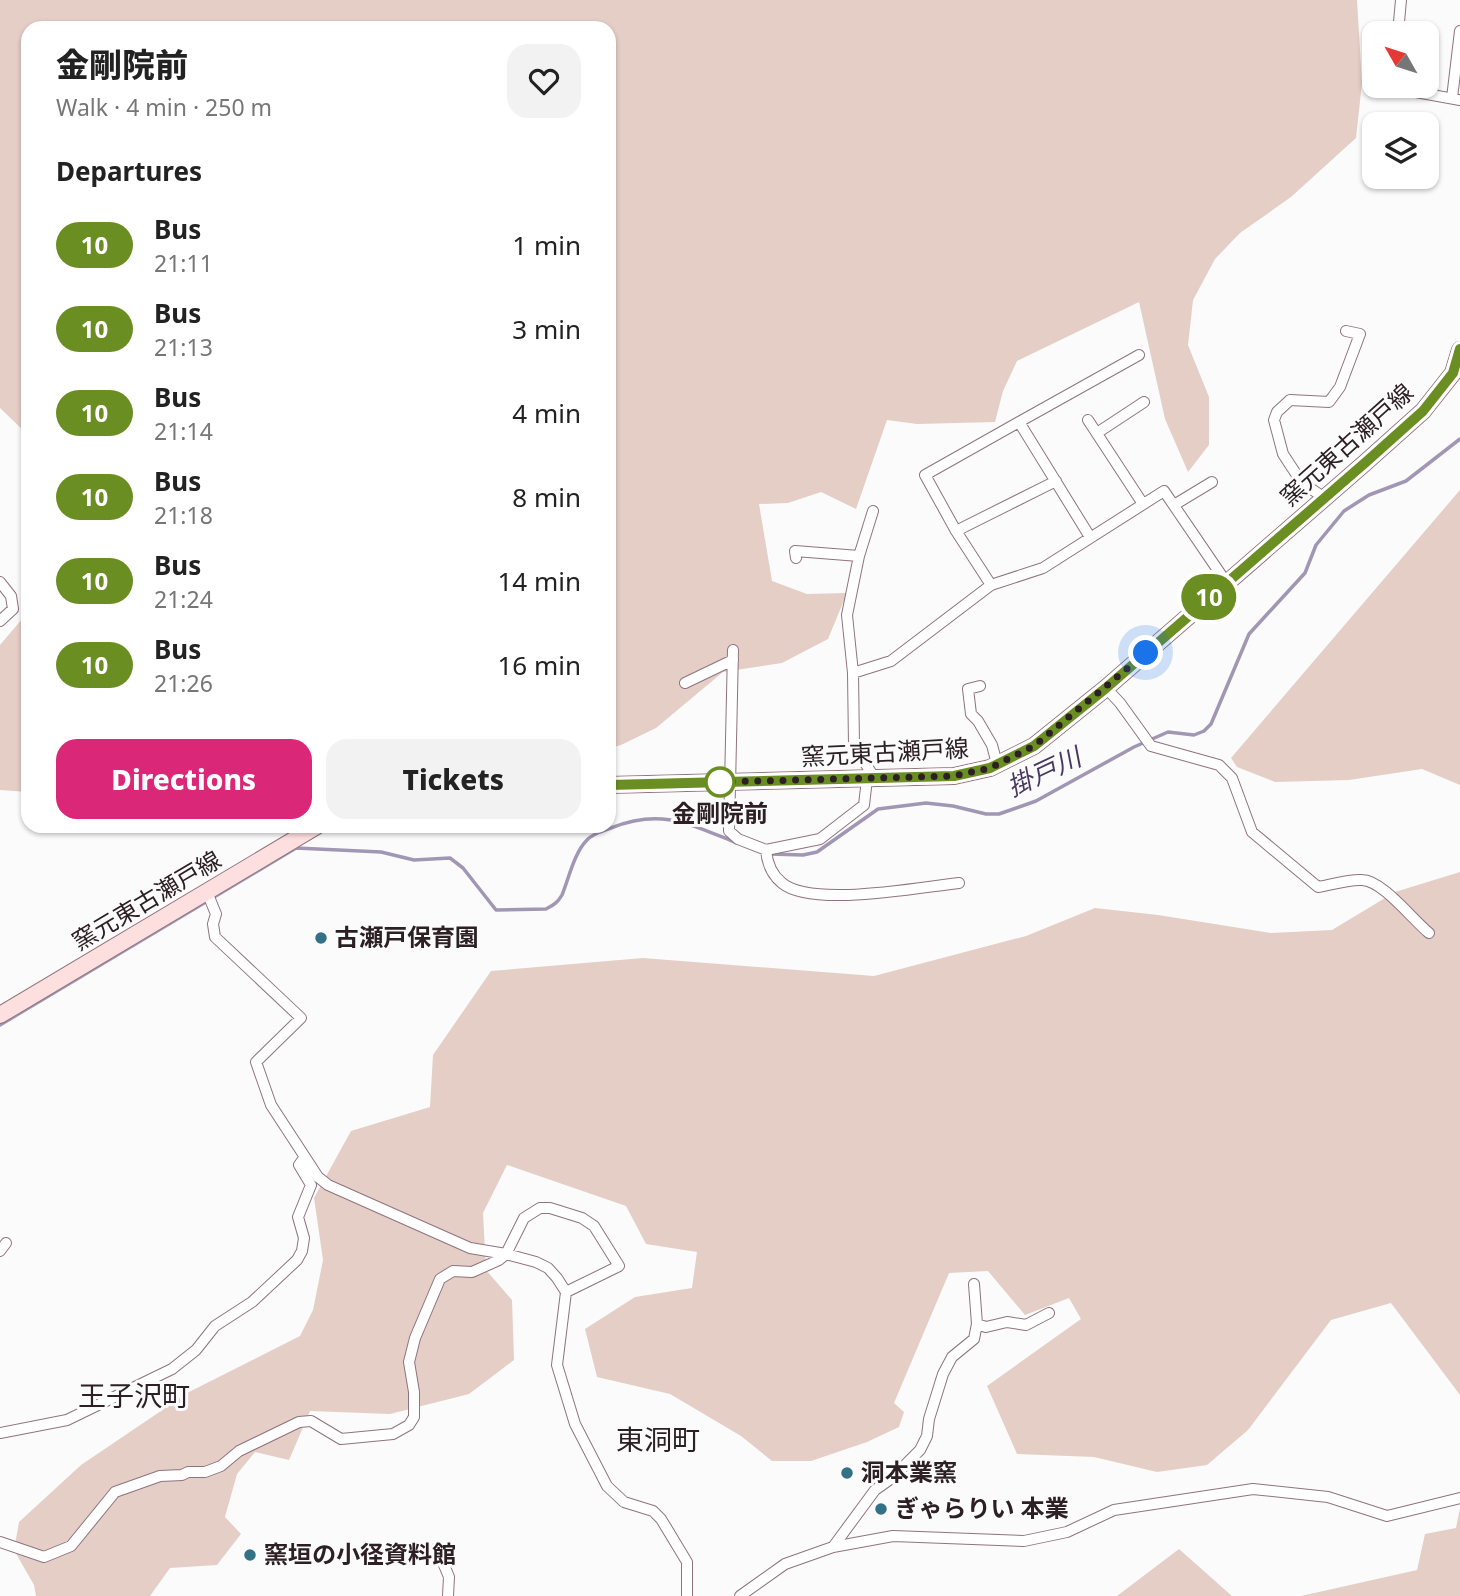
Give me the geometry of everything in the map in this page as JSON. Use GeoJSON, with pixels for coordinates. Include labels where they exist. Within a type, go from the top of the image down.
{"type":"FeatureCollection","features":[{"type":"Feature","properties":{"kind":"main road","name":"窯元東古瀬戸線"},"geometry":{"type":"LineString","coordinates":[[616,785],[954,776],[990,768],[1034,746],[1106,688],[1423,411],[1453,373],[1460,349]]}},
{"type":"Feature","properties":{"kind":"main road","name":"窯元東古瀬戸線"},"geometry":{"type":"LineString","coordinates":[[0,1015],[305,833]]}},
{"type":"Feature","properties":{"kind":"street"},"geometry":{"type":"LineString","coordinates":[[1399,21],[1401,0]]}},
{"type":"Feature","properties":{"kind":"street"},"geometry":{"type":"LineString","coordinates":[[1456,99],[1460,31]]}},
{"type":"Feature","properties":{"kind":"street"},"geometry":{"type":"LineString","coordinates":[[1325,498],[1301,483],[1283,454],[1274,420],[1277,412],[1290,400],[1329,402],[1340,387],[1360,334],[1346,331]]}},
{"type":"Feature","properties":{"kind":"street"},"geometry":{"type":"LineString","coordinates":[[991,585],[956,531],[925,475],[1139,355]]}},
{"type":"Feature","properties":{"kind":"street"},"geometry":{"type":"LineString","coordinates":[[1097,433],[1144,402]]}},
{"type":"Feature","properties":{"kind":"street"},"geometry":{"type":"LineString","coordinates":[[1088,420],[1143,504]]}},
{"type":"Feature","properties":{"kind":"street"},"geometry":{"type":"LineString","coordinates":[[1019,422],[1090,537]]}},
{"type":"Feature","properties":{"kind":"street"},"geometry":{"type":"LineString","coordinates":[[956,531],[1056,481]]}},
{"type":"Feature","properties":{"kind":"street"},"geometry":{"type":"LineString","coordinates":[[1174,505],[1212,482]]}},
{"type":"Feature","properties":{"kind":"street"},"geometry":{"type":"LineString","coordinates":[[853,674],[891,661],[991,585],[1043,568],[1164,491],[1226,582]]}},
{"type":"Feature","properties":{"kind":"street"},"geometry":{"type":"LineString","coordinates":[[685,683],[733,655],[729,831],[738,839],[766,853],[820,839],[864,806],[871,779],[854,745],[853,674],[847,615],[859,555],[873,511]]}},
{"type":"Feature","properties":{"kind":"street"},"geometry":{"type":"LineString","coordinates":[[796,558],[795,551],[859,555]]}},
{"type":"Feature","properties":{"kind":"street"},"geometry":{"type":"LineString","coordinates":[[0,582],[11,596],[13,608],[0,621]]}},
{"type":"Feature","properties":{"kind":"street"},"geometry":{"type":"LineString","coordinates":[[980,686],[968,690],[971,714],[992,745],[997,764]]}},
{"type":"Feature","properties":{"kind":"street"},"geometry":{"type":"LineString","coordinates":[[1106,688],[1121,703],[1147,742],[1219,765],[1232,778],[1252,832],[1318,887],[1363,880],[1382,887],[1429,933]]}},
{"type":"Feature","properties":{"kind":"street"},"geometry":{"type":"LineString","coordinates":[[766,853],[768,863],[781,883],[794,890],[829,896],[959,883]]}},
{"type":"Feature","properties":{"kind":"street"},"geometry":{"type":"LineString","coordinates":[[206,892],[216,914],[213,925],[215,937],[301,1018],[257,1062],[271,1105],[318,1177],[328,1185],[470,1248],[536,1262],[548,1268],[566,1292],[557,1365],[575,1424],[607,1486],[624,1502],[653,1511],[661,1519],[687,1562],[687,1596]]}},
{"type":"Feature","properties":{"kind":"street"},"geometry":{"type":"LineString","coordinates":[[0,1433],[67,1420],[172,1369],[196,1350],[215,1326],[252,1302],[297,1260],[302,1251],[304,1238],[298,1217],[312,1185],[299,1165],[304,1158]]}},
{"type":"Feature","properties":{"kind":"street"},"geometry":{"type":"LineString","coordinates":[[0,1542],[44,1556],[71,1546],[115,1492],[160,1476],[205,1472],[221,1466],[239,1451],[299,1422],[311,1421],[341,1439],[393,1434],[409,1425],[414,1417],[414,1392],[408,1362],[415,1338],[440,1279],[453,1270],[472,1272],[499,1261],[506,1254],[524,1218],[540,1208],[550,1208],[582,1218],[594,1226],[619,1266],[566,1292]]}},
{"type":"Feature","properties":{"kind":"street"},"geometry":{"type":"LineString","coordinates":[[833,1547],[875,1490],[892,1478],[920,1450],[927,1436],[936,1390],[943,1374],[952,1357],[974,1339],[977,1324],[974,1284]]}},
{"type":"Feature","properties":{"kind":"street"},"geometry":{"type":"LineString","coordinates":[[977,1324],[986,1327],[1007,1322],[1026,1325],[1049,1313]]}},
{"type":"Feature","properties":{"kind":"street"},"geometry":{"type":"LineString","coordinates":[[740,1596],[785,1564],[833,1547],[893,1536],[1024,1541],[1066,1532],[1114,1510],[1253,1489],[1328,1497],[1387,1517],[1460,1498]]}},
{"type":"Feature","properties":{"kind":"street"},"geometry":{"type":"LineString","coordinates":[[437,1548],[449,1577],[448,1596]]}},
{"type":"Feature","properties":{"kind":"shaded area"},"geometry":{"type":"Polygon","coordinates":[[[0,0],[1357,0],[1362,83],[1356,138],[1291,197],[1240,233],[1215,259],[1193,300],[1188,345],[1209,397],[1209,445],[1188,472],[1165,419],[1139,302],[1017,361],[1003,391],[995,422],[917,424],[887,420],[856,509],[821,492],[788,503],[759,504],[772,581],[807,594],[847,593],[828,639],[782,663],[723,672],[656,728],[621,745],[616,746],[616,21],[21,21],[21,428],[0,408],[0,0]]]}},
{"type":"Feature","properties":{"kind":"shaded area"},"geometry":{"type":"Polygon","coordinates":[[[1460,490],[1460,785],[1422,769],[1349,780],[1275,782],[1237,767],[1231,758],[1460,490]]]}},
{"type":"Feature","properties":{"kind":"shaded area"},"geometry":{"type":"Polygon","coordinates":[[[21,620],[21,792],[0,790],[0,645],[21,620]]]}},
{"type":"Feature","properties":{"kind":"shaded area"},"geometry":{"type":"Polygon","coordinates":[[[1460,872],[1460,1395],[1391,1303],[1331,1320],[1248,1430],[1207,1465],[1157,1472],[1094,1457],[1017,1454],[987,1386],[1081,1319],[1069,1298],[1025,1315],[988,1271],[949,1273],[894,1403],[904,1412],[899,1427],[867,1442],[811,1461],[772,1461],[741,1436],[670,1394],[597,1377],[585,1329],[635,1297],[692,1288],[697,1252],[646,1244],[626,1206],[507,1165],[483,1213],[486,1270],[512,1300],[514,1360],[469,1394],[390,1414],[310,1411],[289,1460],[255,1452],[237,1474],[225,1517],[241,1534],[217,1565],[170,1568],[150,1596],[36,1596],[34,1585],[14,1550],[19,1522],[81,1465],[189,1392],[300,1336],[313,1310],[323,1260],[314,1198],[351,1131],[430,1107],[433,1055],[491,971],[643,958],[874,976],[1026,936],[1095,908],[1271,933],[1332,930],[1395,892],[1460,872]]]}},
{"type":"Feature","properties":{"kind":"shaded area"},"geometry":{"type":"Polygon","coordinates":[[[1460,1508],[1460,1596],[1301,1596],[1417,1570],[1425,1534],[1456,1528],[1460,1508]]]}},
{"type":"Feature","properties":{"kind":"shaded area"},"geometry":{"type":"Polygon","coordinates":[[[1179,1549],[1232,1596],[1117,1596],[1179,1549]]]}},
{"type":"Feature","properties":{"kind":"waterway","name":"掛戸川"},"geometry":{"type":"LineString","coordinates":[[770,854],[803,855],[817,852],[878,809],[926,803],[999,814],[1036,801],[1134,747],[1168,732],[1194,735],[1204,731],[1211,724],[1249,634],[1305,573],[1316,545],[1344,511],[1369,495],[1406,481],[1460,439]]}},
{"type":"Feature","properties":{"kind":"waterway"},"geometry":{"type":"LineString","coordinates":[[616,826],[645,819],[661,819],[689,825],[737,843]]}},
{"type":"Feature","properties":{"kind":"waterway"},"geometry":{"type":"LineString","coordinates":[[0,1025],[296,848],[381,852],[414,860],[450,858],[463,868],[496,910],[546,909],[559,900],[582,845],[596,833]]}},
{"type":"Feature","properties":{"kind":"bus line","name":"10"},"geometry":{"type":"LineString","coordinates":[[616,785],[954,776],[990,768],[1034,746],[1106,688],[1423,411],[1453,373],[1460,349]]}},
{"type":"Feature","properties":{"kind":"place","name":"金剛院前"},"geometry":{"type":"Point","coordinates":[720,782]}},
{"type":"Feature","properties":{"kind":"place","name":"古瀬戸保育園"},"geometry":{"type":"Point","coordinates":[321,938]}},
{"type":"Feature","properties":{"kind":"place","name":"洞本業窯"},"geometry":{"type":"Point","coordinates":[847,1473]}},
{"type":"Feature","properties":{"kind":"place","name":"ぎゃらりい 本業"},"geometry":{"type":"Point","coordinates":[881,1509]}},
{"type":"Feature","properties":{"kind":"place","name":"窯垣の小径資料館"},"geometry":{"type":"Point","coordinates":[250,1555]}},
{"type":"Feature","properties":{"kind":"district","name":"王子沢町"},"geometry":{"type":"Point","coordinates":[134,1396]}},
{"type":"Feature","properties":{"kind":"district","name":"東洞町"},"geometry":{"type":"Point","coordinates":[658,1440]}},
{"type":"Feature","properties":{"kind":"route"},"geometry":{"type":"LineString","coordinates":[[720,782],[954,776],[990,768],[1034,746],[1146,653]]}}]}
